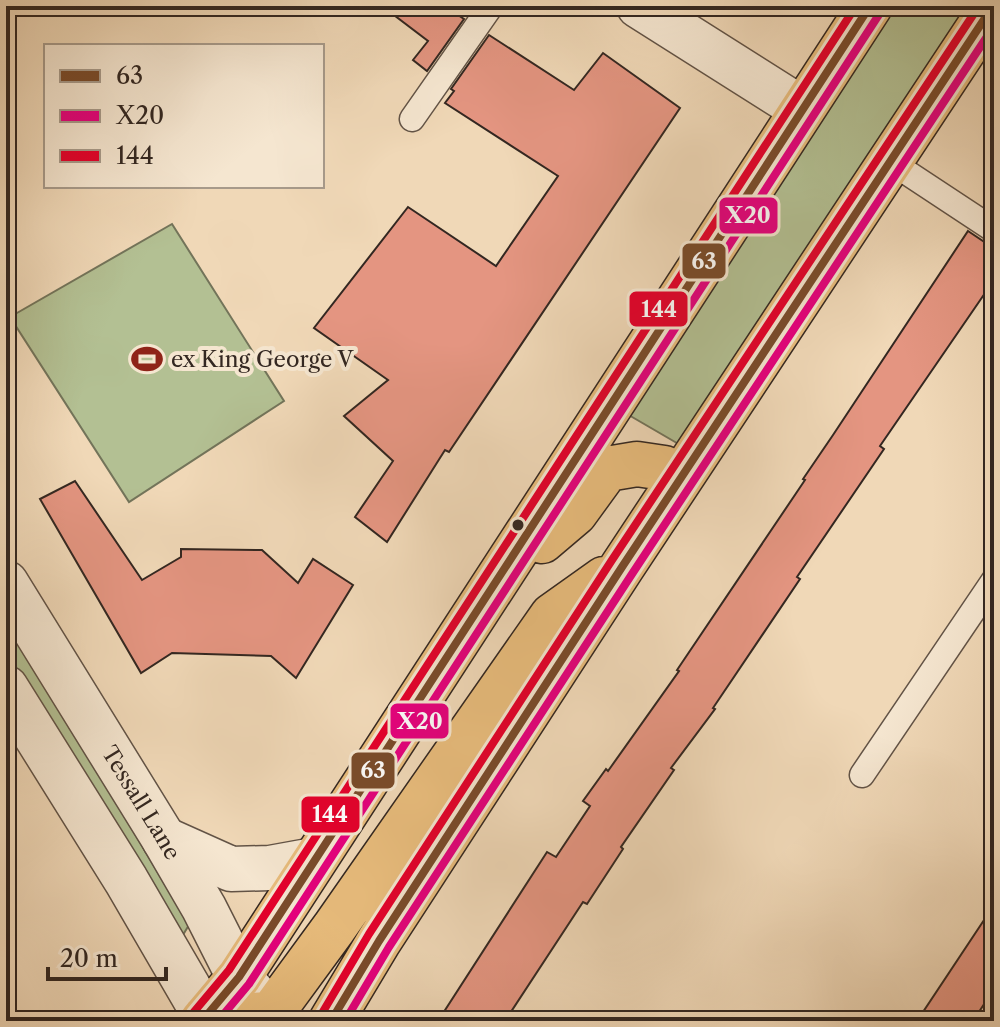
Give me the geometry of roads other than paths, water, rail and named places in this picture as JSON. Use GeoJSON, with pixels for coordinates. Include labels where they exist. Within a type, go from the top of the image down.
{"type":"FeatureCollection","features":[{"type":"Feature","properties":{"kind":"highway"},"geometry":{"type":"LineString","coordinates":[[205,1020],[239,977],[870,6]]}},
{"type":"Feature","properties":{"kind":"highway"},"geometry":{"type":"LineString","coordinates":[[331,1021],[622,567],[993,6]]}},
{"type":"Feature","properties":{"kind":"highway"},"geometry":{"type":"LineString","coordinates":[[495,581],[575,513],[607,469],[637,464],[664,468],[678,482]]}},
{"type":"Feature","properties":{"kind":"highway"},"geometry":{"type":"LineString","coordinates":[[205,1020],[274,1018],[552,616],[622,567]]}},
{"type":"Feature","properties":{"kind":"street"},"geometry":{"type":"LineString","coordinates":[[639,6],[802,109]]}},
{"type":"Feature","properties":{"kind":"street","name":"Tessall Lane"},"geometry":{"type":"LineString","coordinates":[[6,583],[164,839],[239,977],[274,1018]]}},
{"type":"Feature","properties":{"kind":"street"},"geometry":{"type":"LineString","coordinates":[[6,688],[126,880],[205,1020]]}},
{"type":"Feature","properties":{"kind":"street"},"geometry":{"type":"LineString","coordinates":[[164,839],[231,869],[270,868],[314,860]]}},
{"type":"Feature","properties":{"kind":"lane"},"geometry":{"type":"LineString","coordinates":[[412,119],[491,6]]}},
{"type":"Feature","properties":{"kind":"lane"},"geometry":{"type":"LineString","coordinates":[[891,162],[994,230]]}},
{"type":"Feature","properties":{"kind":"lane"},"geometry":{"type":"LineString","coordinates":[[862,775],[994,580]]}},
{"type":"Feature","properties":{"kind":"place","name":"ex King George V"},"geometry":{"type":"Point","coordinates":[147,359]}}]}
